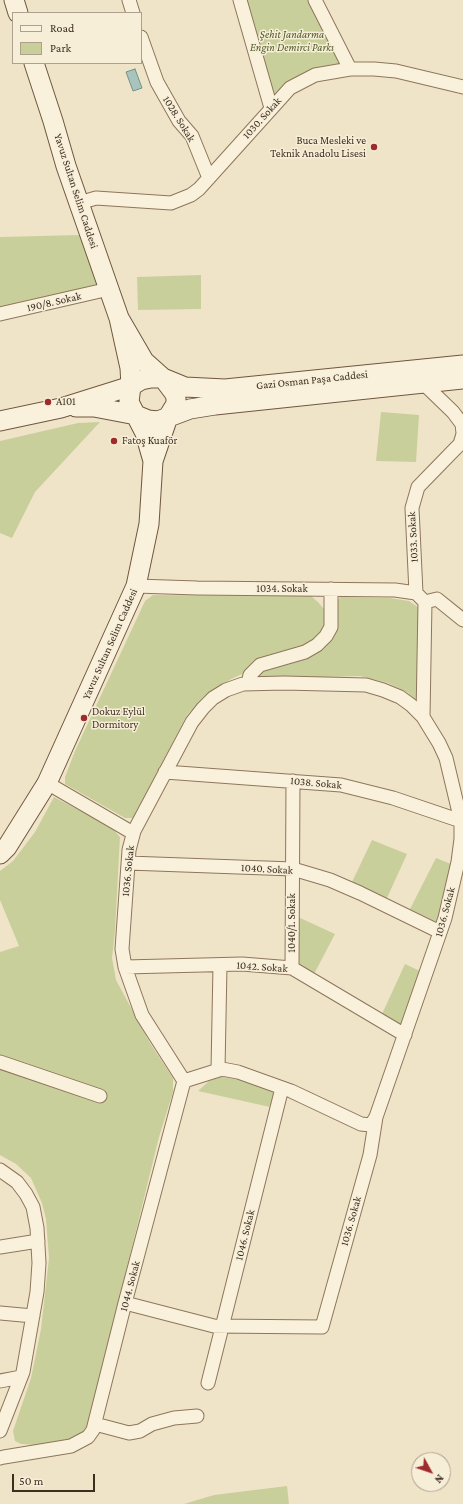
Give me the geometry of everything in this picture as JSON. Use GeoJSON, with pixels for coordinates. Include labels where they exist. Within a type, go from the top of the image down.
{"type":"FeatureCollection","features":[{"type":"Feature","properties":{"kind":"main road"},"geometry":{"type":"LineString","coordinates":[[14,0],[18,12]]}},
{"type":"Feature","properties":{"kind":"main road","name":"Yavuz Sultan Selim Caddesi"},"geometry":{"type":"LineString","coordinates":[[34,64],[79,203],[120,318],[144,361],[163,378]]}},
{"type":"Feature","properties":{"kind":"main road","name":"Yavuz Sultan Selim Caddesi"},"geometry":{"type":"LineString","coordinates":[[0,854],[7,847],[46,783],[136,586],[150,524],[153,461],[145,433],[129,402],[131,386],[130,368],[120,318]]}},
{"type":"Feature","properties":{"kind":"main road","name":"Gazi Osman Paşa Caddesi"},"geometry":{"type":"LineString","coordinates":[[163,378],[185,387],[225,389],[463,365]]}},
{"type":"Feature","properties":{"kind":"main road"},"geometry":{"type":"LineString","coordinates":[[0,421],[61,408],[131,386],[141,380],[163,378],[175,394],[176,399],[174,409],[168,417],[153,461]]}},
{"type":"Feature","properties":{"kind":"main road","name":"Gazi Osman Paşa Caddesi"},"geometry":{"type":"LineString","coordinates":[[168,417],[190,409],[215,405],[463,379]]}},
{"type":"Feature","properties":{"kind":"main road"},"geometry":{"type":"LineString","coordinates":[[61,408],[94,407],[158,421],[168,417]]}},
{"type":"Feature","properties":{"kind":"street"},"geometry":{"type":"LineString","coordinates":[[129,0],[133,12]]}},
{"type":"Feature","properties":{"kind":"street"},"geometry":{"type":"LineString","coordinates":[[240,0],[271,108]]}},
{"type":"Feature","properties":{"kind":"street"},"geometry":{"type":"LineString","coordinates":[[315,0],[350,69]]}},
{"type":"Feature","properties":{"kind":"street","name":"1028. Sokak"},"geometry":{"type":"LineString","coordinates":[[142,40],[157,82],[179,121],[192,136],[209,178]]}},
{"type":"Feature","properties":{"kind":"street","name":"1030. Sokak"},"geometry":{"type":"LineString","coordinates":[[79,203],[96,198],[171,203],[191,195],[199,189],[290,88],[314,75],[350,69],[396,71],[463,87]]}},
{"type":"Feature","properties":{"kind":"street","name":"190/8. Sokak"},"geometry":{"type":"LineString","coordinates":[[0,314],[109,289]]}},
{"type":"Feature","properties":{"kind":"street"},"geometry":{"type":"LineString","coordinates":[[423,383],[453,412],[462,424],[463,433]]}},
{"type":"Feature","properties":{"kind":"street","name":"1033. Sokak"},"geometry":{"type":"LineString","coordinates":[[423,717],[421,597],[412,508],[418,487],[460,444],[463,433]]}},
{"type":"Feature","properties":{"kind":"street","name":"1034. Sokak"},"geometry":{"type":"LineString","coordinates":[[136,586],[395,590],[421,597],[438,599],[463,620]]}},
{"type":"Feature","properties":{"kind":"street"},"geometry":{"type":"LineString","coordinates":[[248,684],[250,675],[260,665],[305,652],[317,645],[326,636],[330,627],[331,590]]}},
{"type":"Feature","properties":{"kind":"street","name":"1036. Sokak"},"geometry":{"type":"LineString","coordinates":[[125,1303],[214,1326],[322,1327],[370,1155],[376,1117],[445,918],[458,862],[461,839],[462,819],[446,758],[439,743],[423,717],[412,705],[400,697],[366,685],[284,683],[243,684],[226,690],[213,698],[192,722],[133,833],[129,850],[122,950],[125,967],[142,1015],[184,1081]]}},
{"type":"Feature","properties":{"kind":"street","name":"1038. Sokak"},"geometry":{"type":"LineString","coordinates":[[165,772],[341,785],[394,798],[462,819]]}},
{"type":"Feature","properties":{"kind":"street","name":"1040/1. Sokak"},"geometry":{"type":"LineString","coordinates":[[292,968],[293,781]]}},
{"type":"Feature","properties":{"kind":"street"},"geometry":{"type":"LineString","coordinates":[[46,783],[133,833]]}},
{"type":"Feature","properties":{"kind":"street","name":"1040. Sokak"},"geometry":{"type":"LineString","coordinates":[[128,864],[293,869],[330,880],[440,932]]}},
{"type":"Feature","properties":{"kind":"street","name":"1042. Sokak"},"geometry":{"type":"LineString","coordinates":[[125,967],[242,964],[292,968],[405,1035]]}},
{"type":"Feature","properties":{"kind":"street"},"geometry":{"type":"LineString","coordinates":[[218,1070],[220,965]]}},
{"type":"Feature","properties":{"kind":"street"},"geometry":{"type":"LineString","coordinates":[[0,1062],[100,1096]]}},
{"type":"Feature","properties":{"kind":"street"},"geometry":{"type":"LineString","coordinates":[[184,1081],[222,1069],[238,1072],[282,1088],[361,1124],[371,1125],[376,1117]]}},
{"type":"Feature","properties":{"kind":"street","name":"1044. Sokak"},"geometry":{"type":"LineString","coordinates":[[0,1458],[71,1446],[88,1438],[95,1424],[125,1303],[184,1081]]}},
{"type":"Feature","properties":{"kind":"street","name":"1046. Sokak"},"geometry":{"type":"LineString","coordinates":[[208,1383],[282,1088]]}},
{"type":"Feature","properties":{"kind":"street"},"geometry":{"type":"LineString","coordinates":[[0,1170],[17,1182],[30,1201],[35,1214],[38,1241],[38,1286],[33,1316],[20,1377],[0,1431]]}},
{"type":"Feature","properties":{"kind":"street"},"geometry":{"type":"LineString","coordinates":[[0,1247],[38,1241]]}},
{"type":"Feature","properties":{"kind":"street"},"geometry":{"type":"LineString","coordinates":[[0,1313],[33,1316]]}},
{"type":"Feature","properties":{"kind":"street"},"geometry":{"type":"LineString","coordinates":[[0,1381],[20,1377]]}},
{"type":"Feature","properties":{"kind":"street"},"geometry":{"type":"LineString","coordinates":[[95,1424],[129,1433],[140,1431],[152,1424],[174,1418],[197,1416]]}},
{"type":"Feature","properties":{"kind":"green space","name":"Şehit Jandarma Engin Demirci Parkı"},"geometry":{"type":"Polygon","coordinates":[[[240,0],[315,0],[350,69],[315,75],[271,108],[240,0]]]}},
{"type":"Feature","properties":{"kind":"green space"},"geometry":{"type":"Polygon","coordinates":[[[80,235],[98,287],[0,308],[0,237],[80,235]]]}},
{"type":"Feature","properties":{"kind":"green space"},"geometry":{"type":"Polygon","coordinates":[[[201,275],[201,309],[138,310],[137,277],[201,275]]]}},
{"type":"Feature","properties":{"kind":"green space"},"geometry":{"type":"Polygon","coordinates":[[[381,412],[419,415],[416,462],[376,461],[381,412]]]}},
{"type":"Feature","properties":{"kind":"green space"},"geometry":{"type":"Polygon","coordinates":[[[100,422],[35,492],[12,538],[0,533],[0,441],[78,423],[100,422]]]}},
{"type":"Feature","properties":{"kind":"green space"},"geometry":{"type":"Polygon","coordinates":[[[153,595],[311,596],[324,609],[326,623],[322,633],[313,642],[231,679],[203,697],[187,715],[133,818],[125,818],[65,784],[65,777],[75,751],[145,601],[153,595]]]}},
{"type":"Feature","properties":{"kind":"green space"},"geometry":{"type":"Polygon","coordinates":[[[340,597],[390,598],[409,601],[425,612],[419,705],[408,693],[388,683],[360,676],[255,679],[260,670],[319,649],[332,638],[337,625],[337,603],[340,597]]]}},
{"type":"Feature","properties":{"kind":"green space"},"geometry":{"type":"Polygon","coordinates":[[[54,797],[111,827],[120,837],[115,931],[112,958],[116,980],[150,1043],[173,1078],[173,1092],[159,1137],[89,1422],[86,1429],[82,1433],[67,1441],[35,1445],[21,1444],[15,1441],[13,1431],[31,1378],[41,1329],[49,1258],[46,1219],[42,1203],[31,1178],[16,1164],[0,1155],[0,952],[19,946],[0,900],[0,871],[13,861],[35,832],[54,797]]]}},
{"type":"Feature","properties":{"kind":"green space"},"geometry":{"type":"Polygon","coordinates":[[[372,840],[407,854],[387,898],[352,882],[372,840]]]}},
{"type":"Feature","properties":{"kind":"green space"},"geometry":{"type":"Polygon","coordinates":[[[436,858],[451,864],[437,922],[410,909],[436,858]]]}},
{"type":"Feature","properties":{"kind":"green space"},"geometry":{"type":"Polygon","coordinates":[[[298,917],[335,934],[314,974],[298,963],[298,917]]]}},
{"type":"Feature","properties":{"kind":"green space"},"geometry":{"type":"Polygon","coordinates":[[[405,964],[420,971],[402,1026],[382,1014],[405,964]]]}},
{"type":"Feature","properties":{"kind":"green space"},"geometry":{"type":"Polygon","coordinates":[[[224,1076],[250,1082],[274,1091],[270,1107],[198,1091],[209,1081],[224,1076]]]}},
{"type":"Feature","properties":{"kind":"green space"},"geometry":{"type":"Polygon","coordinates":[[[287,1486],[289,1504],[184,1504],[214,1495],[287,1486]]]}},
{"type":"Feature","properties":{"kind":"water"},"geometry":{"type":"Polygon","coordinates":[[[135,69],[142,88],[133,91],[126,72],[135,69]]]}},
{"type":"Feature","properties":{"kind":"place","name":"Buca Mesleki ve Teknik Anadolu Lisesi"},"geometry":{"type":"Point","coordinates":[374,147]}},
{"type":"Feature","properties":{"kind":"place","name":"A101"},"geometry":{"type":"Point","coordinates":[48,402]}},
{"type":"Feature","properties":{"kind":"place","name":"Fatoş Kuaför"},"geometry":{"type":"Point","coordinates":[114,441]}},
{"type":"Feature","properties":{"kind":"place","name":"Dokuz Eylül Dormitory"},"geometry":{"type":"Point","coordinates":[84,718]}}]}
